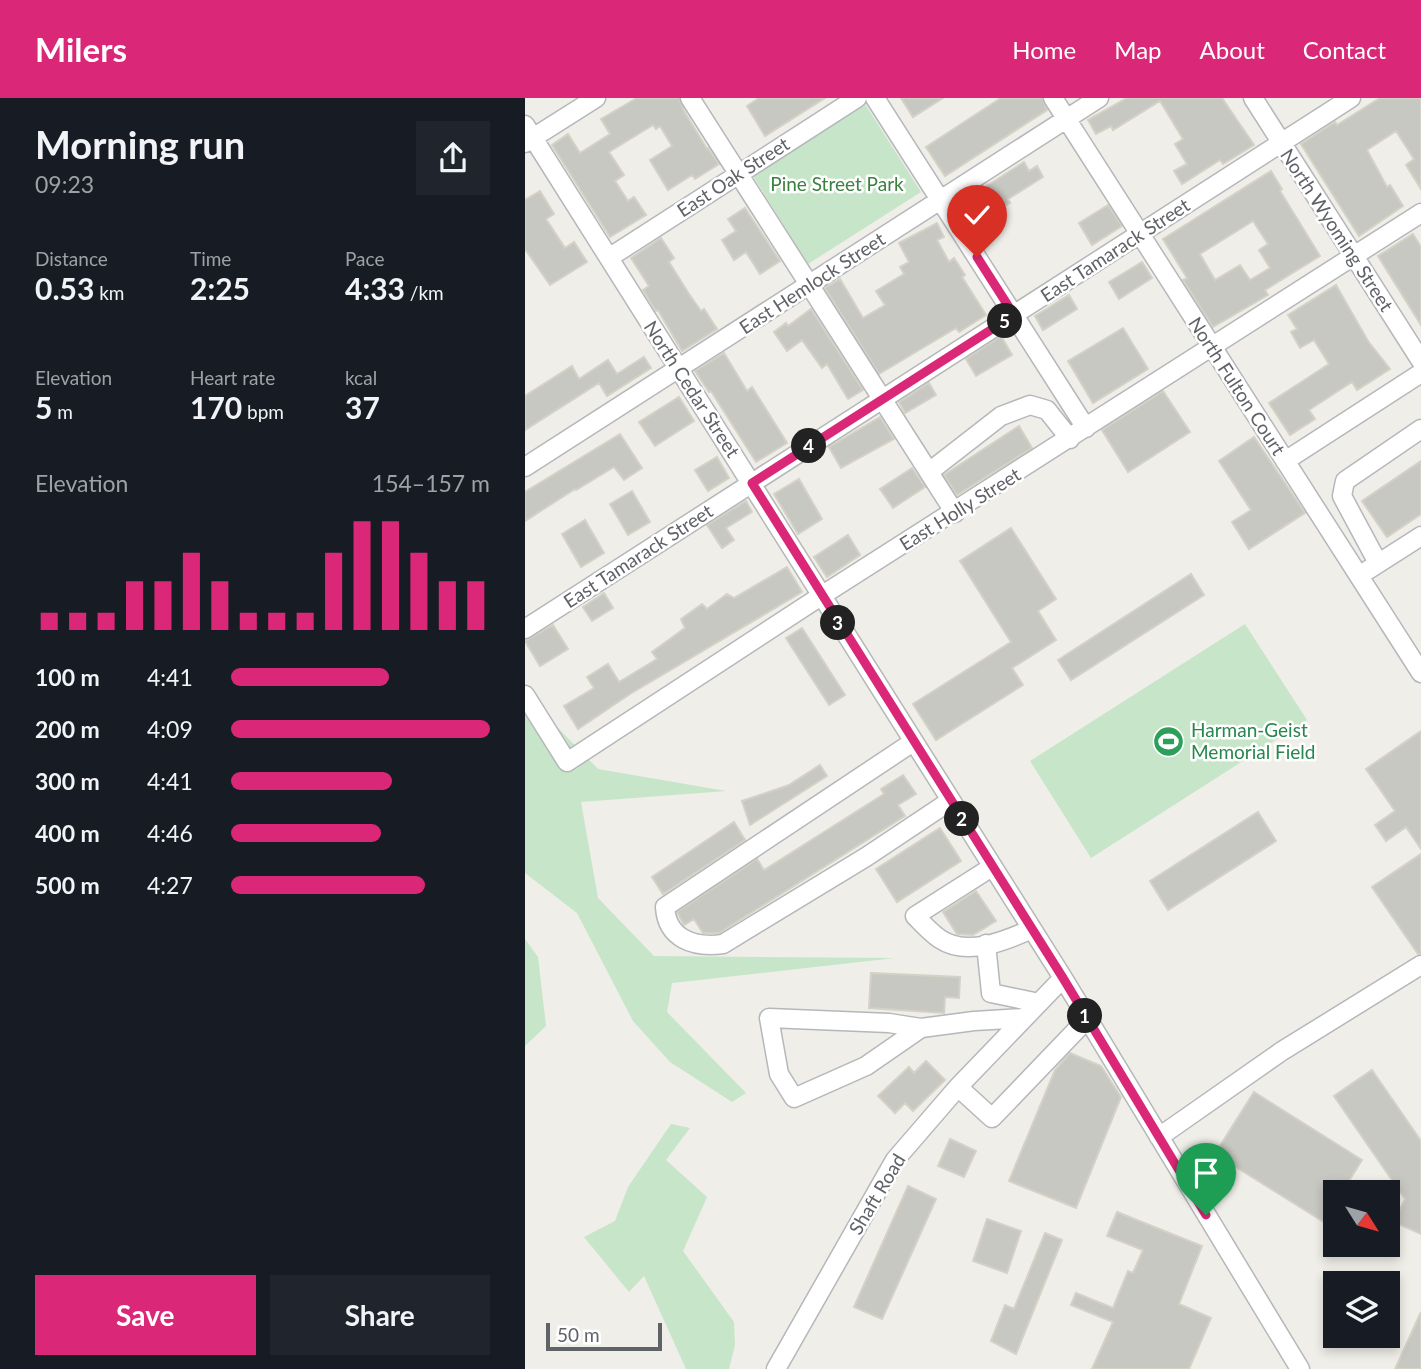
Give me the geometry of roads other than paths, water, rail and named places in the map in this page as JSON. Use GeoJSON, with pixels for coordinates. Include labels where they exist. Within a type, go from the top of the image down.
{"type":"FeatureCollection","features":[{"type":"Feature","properties":{"kind":"street"},"geometry":{"type":"LineString","coordinates":[[528,135],[596,98]]}},
{"type":"Feature","properties":{"kind":"street"},"geometry":{"type":"LineString","coordinates":[[690,98],[955,513]]}},
{"type":"Feature","properties":{"kind":"street","name":"East Oak Street"},"geometry":{"type":"LineString","coordinates":[[610,257],[857,98]]}},
{"type":"Feature","properties":{"kind":"street"},"geometry":{"type":"LineString","coordinates":[[875,98],[1086,428]]}},
{"type":"Feature","properties":{"kind":"street","name":"North Fulton Court"},"geometry":{"type":"LineString","coordinates":[[1053,98],[1421,673]]}},
{"type":"Feature","properties":{"kind":"street","name":"East Hemlock Street"},"geometry":{"type":"LineString","coordinates":[[525,467],[1099,98]]}},
{"type":"Feature","properties":{"kind":"street","name":"North Wyoming Street"},"geometry":{"type":"LineString","coordinates":[[1253,98],[1421,361]]}},
{"type":"Feature","properties":{"kind":"street","name":"East Tamarack Street"},"geometry":{"type":"LineString","coordinates":[[525,629],[1351,98]]}},
{"type":"Feature","properties":{"kind":"street","name":"North Cedar Street"},"geometry":{"type":"LineString","coordinates":[[528,135],[610,257],[677,369],[752,483],[1063,978],[1300,1369]]}},
{"type":"Feature","properties":{"kind":"street","name":"East Holly Street"},"geometry":{"type":"LineString","coordinates":[[525,695],[568,762],[821,596],[955,513],[1421,213]]}},
{"type":"Feature","properties":{"kind":"street"},"geometry":{"type":"LineString","coordinates":[[1285,461],[1421,373]]}},
{"type":"Feature","properties":{"kind":"street"},"geometry":{"type":"LineString","coordinates":[[929,472],[1001,416],[1030,405],[1047,410],[1070,439]]}},
{"type":"Feature","properties":{"kind":"street"},"geometry":{"type":"LineString","coordinates":[[1378,563],[1342,496],[1345,481],[1421,429]]}},
{"type":"Feature","properties":{"kind":"street"},"geometry":{"type":"LineString","coordinates":[[1359,576],[1421,536]]}},
{"type":"Feature","properties":{"kind":"street"},"geometry":{"type":"LineString","coordinates":[[913,742],[666,906],[666,922],[679,936],[702,947],[723,944],[866,857],[950,801]]}},
{"type":"Feature","properties":{"kind":"street"},"geometry":{"type":"LineString","coordinates":[[992,867],[915,916],[941,940],[960,947],[1002,943],[1032,929]]}},
{"type":"Feature","properties":{"kind":"street"},"geometry":{"type":"LineString","coordinates":[[986,944],[991,993],[1039,1003]]}},
{"type":"Feature","properties":{"kind":"street"},"geometry":{"type":"LineString","coordinates":[[1159,1138],[1282,1051],[1421,965]]}},
{"type":"Feature","properties":{"kind":"street","name":"Shaft Road"},"geometry":{"type":"LineString","coordinates":[[776,1369],[895,1160],[958,1087],[1063,978]]}},
{"type":"Feature","properties":{"kind":"street"},"geometry":{"type":"LineString","coordinates":[[921,1028],[866,1066],[794,1098],[779,1074],[769,1018],[889,1023],[921,1028],[1024,1018]]}},
{"type":"Feature","properties":{"kind":"street"},"geometry":{"type":"LineString","coordinates":[[958,1087],[992,1118],[1087,1019]]}},
{"type":"Feature","properties":{"kind":"place","name":"Harman-Geist Memorial Field"},"geometry":{"type":"Point","coordinates":[1168,741]}},
{"type":"Feature","properties":{"kind":"park label","name":"Pine Street Park"},"geometry":{"type":"Point","coordinates":[837,184]}}]}
